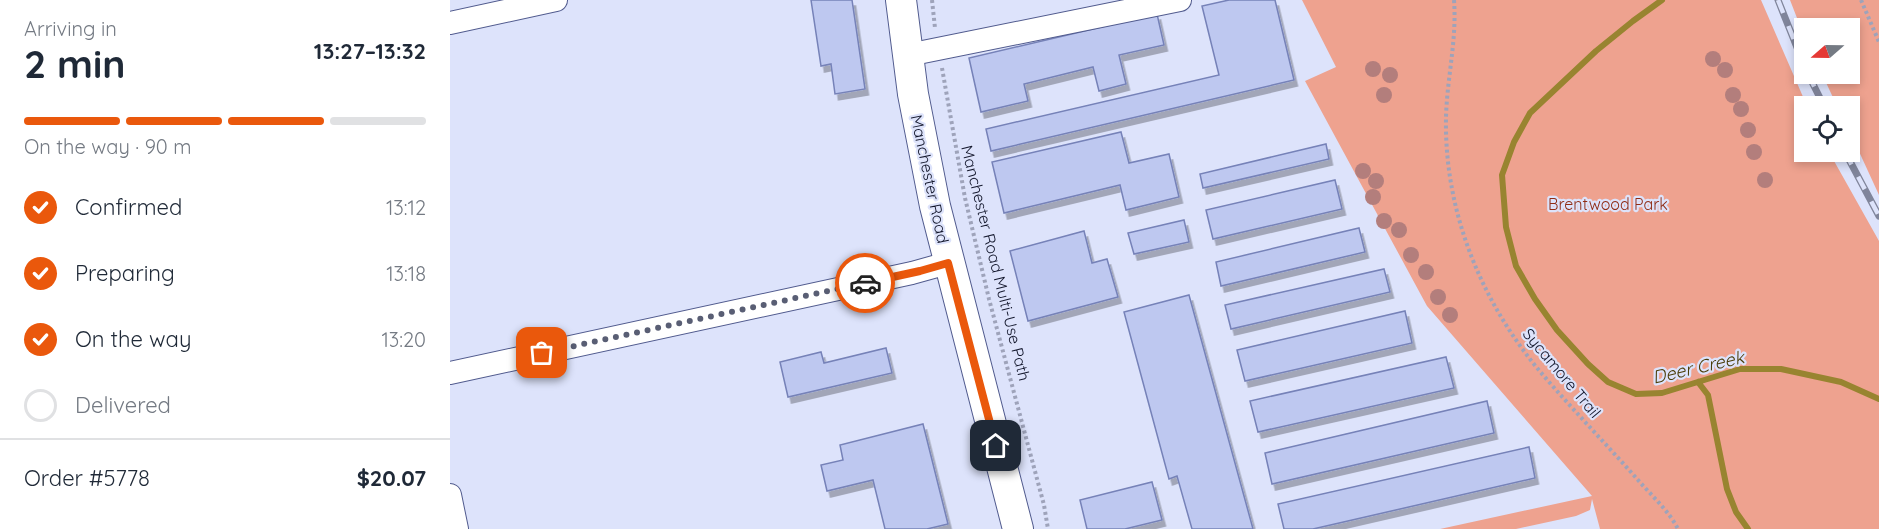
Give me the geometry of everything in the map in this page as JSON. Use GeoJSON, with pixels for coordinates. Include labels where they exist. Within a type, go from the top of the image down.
{"type":"FeatureCollection","features":[{"type":"Feature","properties":{"kind":"main road","name":"Manchester Road"},"geometry":{"type":"LineString","coordinates":[[901,0],[923,149],[948,263],[1018,529]]}},
{"type":"Feature","properties":{"kind":"street"},"geometry":{"type":"LineString","coordinates":[[450,23],[556,0]]}},
{"type":"Feature","properties":{"kind":"street"},"geometry":{"type":"LineString","coordinates":[[908,55],[1180,0]]}},
{"type":"Feature","properties":{"kind":"street"},"geometry":{"type":"LineString","coordinates":[[450,373],[912,273],[948,263]]}},
{"type":"Feature","properties":{"kind":"street"},"geometry":{"type":"LineString","coordinates":[[450,495],[457,529]]}},
{"type":"Feature","properties":{"kind":"path","name":"Manchester Road Multi-Use Path"},"geometry":{"type":"LineString","coordinates":[[932,0],[938,49],[964,198],[1044,505],[1048,529]]}},
{"type":"Feature","properties":{"kind":"path","name":"Sycamore Trail"},"geometry":{"type":"LineString","coordinates":[[1454,0],[1456,23],[1449,83],[1446,142],[1456,206],[1477,270],[1508,328],[1542,374],[1656,500],[1678,529]]}},
{"type":"Feature","properties":{"kind":"path"},"geometry":{"type":"LineString","coordinates":[[1861,0],[1879,42]]}},
{"type":"Feature","properties":{"kind":"green space","name":"Brentwood Park"},"geometry":{"type":"Polygon","coordinates":[[[1302,0],[1761,0],[1794,76],[1794,84],[1797,84],[1803,96],[1794,96],[1794,162],[1835,162],[1879,241],[1879,529],[1600,529],[1592,499],[1590,510],[1576,516],[1516,529],[1440,529],[1592,496],[1427,306],[1305,81],[1336,67],[1302,0]]]}},
{"type":"Feature","properties":{"kind":"green space"},"geometry":{"type":"Polygon","coordinates":[[[1790,0],[1879,0],[1879,195],[1860,154],[1860,96],[1832,96],[1827,84],[1860,84],[1860,18],[1797,18],[1790,0]]]}},
{"type":"Feature","properties":{"kind":"building"},"geometry":{"type":"Polygon","coordinates":[[[811,0],[852,0],[865,89],[835,94],[831,64],[821,66],[811,0]]]}},
{"type":"Feature","properties":{"kind":"building"},"geometry":{"type":"Polygon","coordinates":[[[1229,0],[1275,0],[1294,80],[991,151],[986,129],[1219,75],[1202,6],[1229,0]]]}},
{"type":"Feature","properties":{"kind":"building"},"geometry":{"type":"Polygon","coordinates":[[[1157,14],[1164,45],[1119,55],[1126,84],[1099,91],[1093,67],[1024,84],[1028,101],[981,112],[969,58],[1157,14]]]}},
{"type":"Feature","properties":{"kind":"building"},"geometry":{"type":"Polygon","coordinates":[[[1121,132],[1129,163],[1169,154],[1179,197],[1126,210],[1120,185],[1004,213],[992,162],[1121,132]]]}},
{"type":"Feature","properties":{"kind":"building"},"geometry":{"type":"Polygon","coordinates":[[[1326,144],[1329,159],[1203,188],[1200,174],[1326,144]]]}},
{"type":"Feature","properties":{"kind":"building"},"geometry":{"type":"Polygon","coordinates":[[[1335,180],[1342,209],[1213,239],[1206,210],[1335,180]]]}},
{"type":"Feature","properties":{"kind":"building"},"geometry":{"type":"Polygon","coordinates":[[[1184,220],[1189,242],[1134,254],[1128,233],[1184,220]]]}},
{"type":"Feature","properties":{"kind":"building"},"geometry":{"type":"Polygon","coordinates":[[[1359,228],[1365,252],[1221,286],[1216,262],[1359,228]]]}},
{"type":"Feature","properties":{"kind":"building"},"geometry":{"type":"Polygon","coordinates":[[[1084,231],[1092,263],[1107,259],[1118,297],[1028,321],[1010,251],[1084,231]]]}},
{"type":"Feature","properties":{"kind":"building"},"geometry":{"type":"Polygon","coordinates":[[[1384,269],[1390,292],[1231,329],[1225,305],[1384,269]]]}},
{"type":"Feature","properties":{"kind":"building"},"geometry":{"type":"Polygon","coordinates":[[[1189,295],[1253,529],[1192,529],[1177,476],[1169,479],[1124,312],[1189,295]]]}},
{"type":"Feature","properties":{"kind":"building"},"geometry":{"type":"Polygon","coordinates":[[[1405,311],[1412,343],[1245,381],[1237,350],[1405,311]]]}},
{"type":"Feature","properties":{"kind":"building"},"geometry":{"type":"Polygon","coordinates":[[[886,348],[892,373],[788,397],[780,362],[821,352],[824,363],[886,348]]]}},
{"type":"Feature","properties":{"kind":"building"},"geometry":{"type":"Polygon","coordinates":[[[1446,357],[1454,388],[1258,432],[1250,401],[1446,357]]]}},
{"type":"Feature","properties":{"kind":"building"},"geometry":{"type":"Polygon","coordinates":[[[1487,401],[1494,433],[1272,484],[1265,453],[1487,401]]]}},
{"type":"Feature","properties":{"kind":"building"},"geometry":{"type":"Polygon","coordinates":[[[923,424],[948,524],[927,529],[885,529],[873,480],[827,491],[821,465],[843,460],[840,445],[923,424]]]}},
{"type":"Feature","properties":{"kind":"building"},"geometry":{"type":"Polygon","coordinates":[[[1529,447],[1535,478],[1313,529],[1284,529],[1278,504],[1529,447]]]}},
{"type":"Feature","properties":{"kind":"building"},"geometry":{"type":"Polygon","coordinates":[[[1152,482],[1162,520],[1125,529],[1087,529],[1080,500],[1152,482]]]}},
{"type":"Feature","properties":{"kind":"waterway","name":"Deer Creek"},"geometry":{"type":"LineString","coordinates":[[1662,0],[1596,51],[1530,113],[1514,142],[1502,175],[1506,227],[1516,266],[1535,299],[1557,330],[1588,364],[1608,382],[1636,394],[1662,393],[1740,369],[1781,369],[1841,382],[1879,399]]}},
{"type":"Feature","properties":{"kind":"waterway"},"geometry":{"type":"LineString","coordinates":[[1698,382],[1708,395],[1727,489],[1736,512],[1748,529]]}},
{"type":"Feature","properties":{"kind":"railway"},"geometry":{"type":"LineString","coordinates":[[1778,0],[1794,40]]}},
{"type":"Feature","properties":{"kind":"railway"},"geometry":{"type":"LineString","coordinates":[[1813,84],[1819,96]]}},
{"type":"Feature","properties":{"kind":"railway"},"geometry":{"type":"LineString","coordinates":[[1850,162],[1879,216]]}},
{"type":"Feature","properties":{"kind":"way so far"},"geometry":{"type":"LineString","coordinates":[[542,353],[865,283]]}},
{"type":"Feature","properties":{"kind":"route"},"geometry":{"type":"LineString","coordinates":[[865,283],[948,263],[996,446]]}}]}
